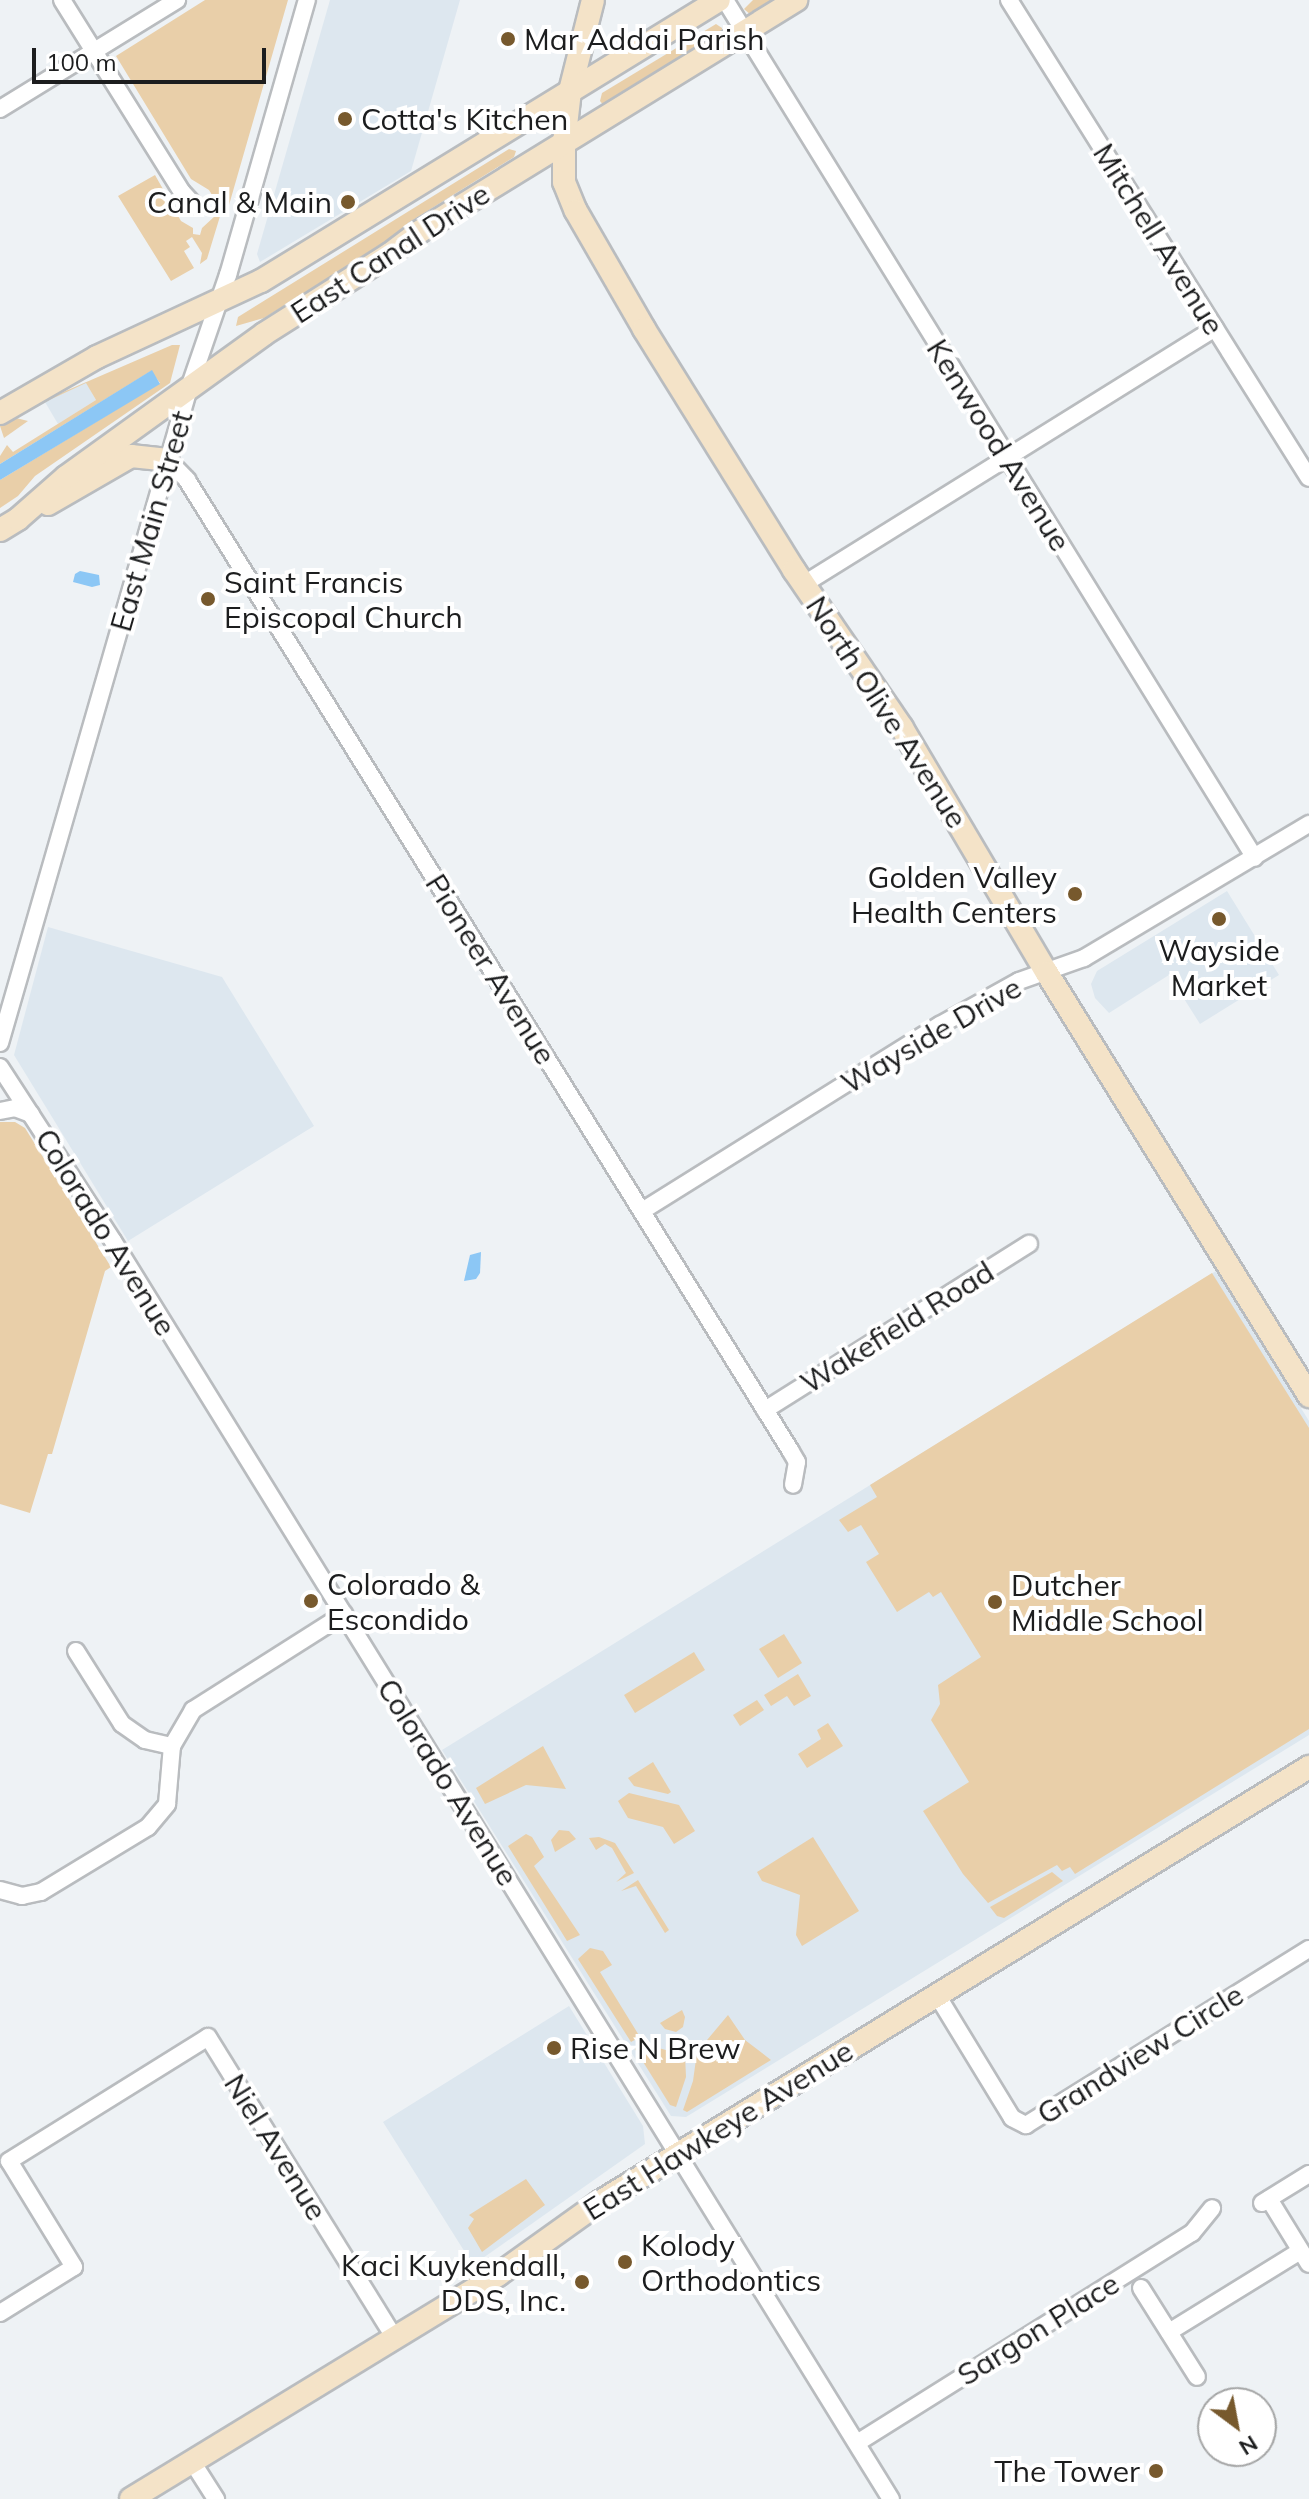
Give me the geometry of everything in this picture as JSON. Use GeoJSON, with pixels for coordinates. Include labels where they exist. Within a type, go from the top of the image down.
{"type":"FeatureCollection","features":[{"type":"Feature","properties":{"kind":"street"},"geometry":{"type":"LineString","coordinates":[[62,0],[182,192],[195,206]]}},
{"type":"Feature","properties":{"kind":"street"},"geometry":{"type":"LineString","coordinates":[[0,109],[177,0]]}},
{"type":"Feature","properties":{"kind":"street","name":"East Main Street"},"geometry":{"type":"LineString","coordinates":[[0,1043],[189,388],[220,300],[307,0]]}},
{"type":"Feature","properties":{"kind":"street","name":"North Olive Avenue"},"geometry":{"type":"LineString","coordinates":[[593,0],[570,91],[564,143],[564,182],[588,235],[804,584],[902,728],[1047,973],[1309,1396]]}},
{"type":"Feature","properties":{"kind":"street","name":"East Canal Drive"},"geometry":{"type":"LineString","coordinates":[[0,413],[97,357],[273,274],[722,0]]}},
{"type":"Feature","properties":{"kind":"street","name":"Kenwood Avenue"},"geometry":{"type":"LineString","coordinates":[[722,0],[1255,858]]}},
{"type":"Feature","properties":{"kind":"street","name":"East Canal Drive"},"geometry":{"type":"LineString","coordinates":[[9,524],[66,477],[189,388],[419,232],[796,0]]}},
{"type":"Feature","properties":{"kind":"street","name":"Mitchell Avenue"},"geometry":{"type":"LineString","coordinates":[[1009,0],[1309,478]]}},
{"type":"Feature","properties":{"kind":"street"},"geometry":{"type":"LineString","coordinates":[[804,584],[1215,328]]}},
{"type":"Feature","properties":{"kind":"street"},"geometry":{"type":"LineString","coordinates":[[9,524],[131,456],[168,460]]}},
{"type":"Feature","properties":{"kind":"street","name":"Pioneer Avenue"},"geometry":{"type":"LineString","coordinates":[[168,460],[187,480],[797,1462],[793,1485]]}},
{"type":"Feature","properties":{"kind":"street","name":"Wayside Drive"},"geometry":{"type":"LineString","coordinates":[[642,1211],[940,1025],[1015,983],[1084,958],[1309,824]]}},
{"type":"Feature","properties":{"kind":"street","name":"Colorado Avenue"},"geometry":{"type":"LineString","coordinates":[[0,1067],[344,1614],[891,2499]]}},
{"type":"Feature","properties":{"kind":"street"},"geometry":{"type":"LineString","coordinates":[[0,1111],[15,1108],[31,1114]]}},
{"type":"Feature","properties":{"kind":"street","name":"Wakefield Road"},"geometry":{"type":"LineString","coordinates":[[765,1410],[1029,1244]]}},
{"type":"Feature","properties":{"kind":"street"},"geometry":{"type":"LineString","coordinates":[[0,1890],[22,1896],[41,1892],[155,1822],[170,1797],[172,1746],[188,1716],[205,1700],[344,1614]]}},
{"type":"Feature","properties":{"kind":"street"},"geometry":{"type":"LineString","coordinates":[[76,1651],[122,1724],[145,1740],[172,1746]]}},
{"type":"Feature","properties":{"kind":"street","name":"East Hawkeye Avenue"},"geometry":{"type":"LineString","coordinates":[[131,2499],[498,2275],[591,2207],[1309,1767]]}},
{"type":"Feature","properties":{"kind":"street","name":"Grandview Circle"},"geometry":{"type":"LineString","coordinates":[[937,1995],[1012,2118],[1026,2125],[1309,1949]]}},
{"type":"Feature","properties":{"kind":"street","name":"Niel Avenue"},"geometry":{"type":"LineString","coordinates":[[0,2313],[74,2267],[9,2161],[208,2037],[395,2339]]}},
{"type":"Feature","properties":{"kind":"street"},"geometry":{"type":"LineString","coordinates":[[1169,2332],[1305,2257],[1265,2201],[1309,2174]]}},
{"type":"Feature","properties":{"kind":"street","name":"Sargon Place"},"geometry":{"type":"LineString","coordinates":[[857,2443],[1197,2230],[1212,2208]]}},
{"type":"Feature","properties":{"kind":"street"},"geometry":{"type":"LineString","coordinates":[[1141,2288],[1197,2377]]}},
{"type":"Feature","properties":{"kind":"street"},"geometry":{"type":"LineString","coordinates":[[193,2463],[216,2499]]}},
{"type":"Feature","properties":{"kind":"shaded area"},"geometry":{"type":"Polygon","coordinates":[[[205,0],[288,0],[227,212],[221,213],[207,259],[200,264],[202,253],[192,237],[186,241],[190,247],[184,251],[194,268],[171,281],[118,196],[155,175],[181,221],[193,228],[193,234],[200,235],[202,228],[215,216],[217,203],[209,190],[191,179],[116,56],[205,0]]]}},
{"type":"Feature","properties":{"kind":"shaded area"},"geometry":{"type":"Polygon","coordinates":[[[330,0],[460,0],[411,171],[260,262],[257,254],[330,0]]]}},
{"type":"Feature","properties":{"kind":"shaded area"},"geometry":{"type":"Polygon","coordinates":[[[753,0],[780,0],[752,16],[744,9],[753,0]]]}},
{"type":"Feature","properties":{"kind":"shaded area"},"geometry":{"type":"Polygon","coordinates":[[[716,24],[722,28],[722,34],[604,106],[600,101],[602,93],[716,24]]]}},
{"type":"Feature","properties":{"kind":"shaded area"},"geometry":{"type":"Polygon","coordinates":[[[509,149],[516,151],[514,157],[408,223],[385,243],[264,318],[236,326],[238,317],[509,149]]]}},
{"type":"Feature","properties":{"kind":"shaded area"},"geometry":{"type":"Polygon","coordinates":[[[172,345],[180,345],[170,383],[35,476],[18,496],[0,508],[0,480],[160,383],[151,371],[0,464],[0,456],[7,445],[13,452],[96,400],[86,383],[45,402],[47,399],[172,345]]]}},
{"type":"Feature","properties":{"kind":"shaded area"},"geometry":{"type":"Polygon","coordinates":[[[86,382],[96,400],[58,424],[45,402],[86,382]]]}},
{"type":"Feature","properties":{"kind":"shaded area"},"geometry":{"type":"Polygon","coordinates":[[[16,418],[28,421],[4,438],[0,426],[16,418]]]}},
{"type":"Feature","properties":{"kind":"shaded area"},"geometry":{"type":"Polygon","coordinates":[[[1227,891],[1279,975],[1200,1024],[1169,975],[1109,1013],[1095,998],[1091,984],[1097,971],[1227,891]]]}},
{"type":"Feature","properties":{"kind":"shaded area"},"geometry":{"type":"Polygon","coordinates":[[[48,927],[222,977],[314,1126],[128,1241],[14,1055],[48,927]]]}},
{"type":"Feature","properties":{"kind":"shaded area"},"geometry":{"type":"Polygon","coordinates":[[[0,1122],[15,1122],[25,1128],[111,1267],[105,1271],[52,1454],[48,1454],[30,1513],[0,1504],[0,1122]]]}},
{"type":"Feature","properties":{"kind":"shaded area","name":"Dutcher Middle School"},"geometry":{"type":"Polygon","coordinates":[[[1216,1271],[1309,1421],[1309,1735],[686,2117],[671,2116],[442,1750],[1216,1271]]]}},
{"type":"Feature","properties":{"kind":"shaded area"},"geometry":{"type":"Polygon","coordinates":[[[1212,1273],[1309,1428],[1309,1729],[1075,1874],[1070,1867],[1062,1871],[1057,1865],[988,1903],[963,1874],[923,1811],[969,1782],[931,1720],[940,1704],[938,1685],[981,1657],[941,1592],[933,1597],[929,1592],[897,1612],[866,1562],[879,1554],[861,1525],[848,1532],[839,1520],[877,1497],[870,1485],[1212,1273]]]}},
{"type":"Feature","properties":{"kind":"shaded area"},"geometry":{"type":"Polygon","coordinates":[[[784,1634],[802,1663],[778,1678],[759,1649],[784,1634]]]}},
{"type":"Feature","properties":{"kind":"shaded area"},"geometry":{"type":"Polygon","coordinates":[[[694,1652],[705,1670],[635,1713],[624,1695],[694,1652]]]}},
{"type":"Feature","properties":{"kind":"shaded area"},"geometry":{"type":"Polygon","coordinates":[[[798,1674],[811,1696],[794,1706],[787,1696],[771,1706],[764,1695],[798,1674]]]}},
{"type":"Feature","properties":{"kind":"shaded area"},"geometry":{"type":"Polygon","coordinates":[[[757,1700],[764,1710],[740,1726],[733,1715],[757,1700]]]}},
{"type":"Feature","properties":{"kind":"shaded area"},"geometry":{"type":"Polygon","coordinates":[[[828,1723],[843,1746],[807,1768],[798,1754],[821,1739],[817,1730],[828,1723]]]}},
{"type":"Feature","properties":{"kind":"shaded area"},"geometry":{"type":"Polygon","coordinates":[[[543,1746],[566,1789],[526,1785],[485,1804],[476,1788],[543,1746]]]}},
{"type":"Feature","properties":{"kind":"shaded area"},"geometry":{"type":"Polygon","coordinates":[[[653,1762],[671,1792],[668,1794],[634,1786],[628,1778],[653,1762]]]}},
{"type":"Feature","properties":{"kind":"shaded area"},"geometry":{"type":"Polygon","coordinates":[[[629,1793],[679,1805],[695,1831],[674,1844],[663,1827],[628,1818],[618,1801],[629,1793]]]}},
{"type":"Feature","properties":{"kind":"shaded area"},"geometry":{"type":"Polygon","coordinates":[[[559,1830],[569,1831],[576,1839],[555,1852],[551,1840],[559,1830]]]}},
{"type":"Feature","properties":{"kind":"shaded area"},"geometry":{"type":"Polygon","coordinates":[[[526,1834],[532,1837],[544,1857],[534,1866],[580,1935],[567,1941],[508,1846],[526,1834]]]}},
{"type":"Feature","properties":{"kind":"shaded area"},"geometry":{"type":"Polygon","coordinates":[[[599,1837],[615,1843],[634,1873],[616,1882],[626,1873],[612,1848],[605,1844],[596,1850],[589,1838],[599,1837]]]}},
{"type":"Feature","properties":{"kind":"shaded area"},"geometry":{"type":"Polygon","coordinates":[[[813,1837],[859,1911],[802,1946],[796,1935],[800,1895],[762,1881],[757,1872],[813,1837]]]}},
{"type":"Feature","properties":{"kind":"shaded area"},"geometry":{"type":"Polygon","coordinates":[[[1052,1872],[1063,1881],[1004,1918],[997,1916],[990,1907],[1052,1872]]]}},
{"type":"Feature","properties":{"kind":"shaded area"},"geometry":{"type":"Polygon","coordinates":[[[638,1880],[669,1930],[665,1933],[636,1886],[621,1891],[638,1880]]]}},
{"type":"Feature","properties":{"kind":"shaded area"},"geometry":{"type":"Polygon","coordinates":[[[590,1948],[603,1951],[612,1965],[600,1972],[640,2037],[631,2042],[578,1959],[590,1948]]]}},
{"type":"Feature","properties":{"kind":"shaded area"},"geometry":{"type":"Polygon","coordinates":[[[569,2006],[643,2126],[645,2144],[473,2265],[383,2122],[569,2006]]]}},
{"type":"Feature","properties":{"kind":"shaded area"},"geometry":{"type":"Polygon","coordinates":[[[682,2010],[685,2017],[683,2027],[676,2032],[665,2029],[660,2023],[682,2010]]]}},
{"type":"Feature","properties":{"kind":"shaded area"},"geometry":{"type":"Polygon","coordinates":[[[728,2015],[745,2040],[771,2060],[687,2112],[683,2110],[693,2081],[697,2052],[728,2015]]]}},
{"type":"Feature","properties":{"kind":"shaded area"},"geometry":{"type":"Polygon","coordinates":[[[643,2044],[685,2055],[686,2077],[676,2107],[670,2105],[635,2049],[643,2044]]]}},
{"type":"Feature","properties":{"kind":"shaded area"},"geometry":{"type":"Polygon","coordinates":[[[526,2179],[545,2205],[482,2252],[468,2228],[474,2219],[469,2215],[526,2179]]]}},
{"type":"Feature","properties":{"kind":"water"},"geometry":{"type":"Polygon","coordinates":[[[152,370],[160,384],[0,480],[0,464],[152,370]]]}},
{"type":"Feature","properties":{"kind":"water"},"geometry":{"type":"Polygon","coordinates":[[[80,571],[99,575],[100,585],[92,587],[73,582],[75,574],[80,571]]]}},
{"type":"Feature","properties":{"kind":"water"},"geometry":{"type":"Polygon","coordinates":[[[481,1252],[480,1273],[476,1279],[464,1281],[470,1255],[481,1252]]]}},
{"type":"Feature","properties":{"kind":"place","name":"Mar Addai Parish"},"geometry":{"type":"Point","coordinates":[508,39]}},
{"type":"Feature","properties":{"kind":"place","name":"Cotta's Kitchen"},"geometry":{"type":"Point","coordinates":[345,119]}},
{"type":"Feature","properties":{"kind":"place","name":"Canal & Main"},"geometry":{"type":"Point","coordinates":[348,202]}},
{"type":"Feature","properties":{"kind":"place","name":"Saint Francis Episcopal Church"},"geometry":{"type":"Point","coordinates":[208,599]}},
{"type":"Feature","properties":{"kind":"place","name":"Golden Valley Health Centers"},"geometry":{"type":"Point","coordinates":[1075,894]}},
{"type":"Feature","properties":{"kind":"place","name":"Wayside Market"},"geometry":{"type":"Point","coordinates":[1219,919]}},
{"type":"Feature","properties":{"kind":"place","name":"Colorado & Escondido"},"geometry":{"type":"Point","coordinates":[311,1601]}},
{"type":"Feature","properties":{"kind":"place","name":"Dutcher Middle School"},"geometry":{"type":"Point","coordinates":[995,1602]}},
{"type":"Feature","properties":{"kind":"place","name":"Rise N Brew"},"geometry":{"type":"Point","coordinates":[554,2048]}},
{"type":"Feature","properties":{"kind":"place","name":"Kolody Orthodontics"},"geometry":{"type":"Point","coordinates":[625,2262]}},
{"type":"Feature","properties":{"kind":"place","name":"Kaci Kuykendall, DDS, Inc."},"geometry":{"type":"Point","coordinates":[582,2282]}},
{"type":"Feature","properties":{"kind":"place","name":"The Tower"},"geometry":{"type":"Point","coordinates":[1156,2471]}}]}
